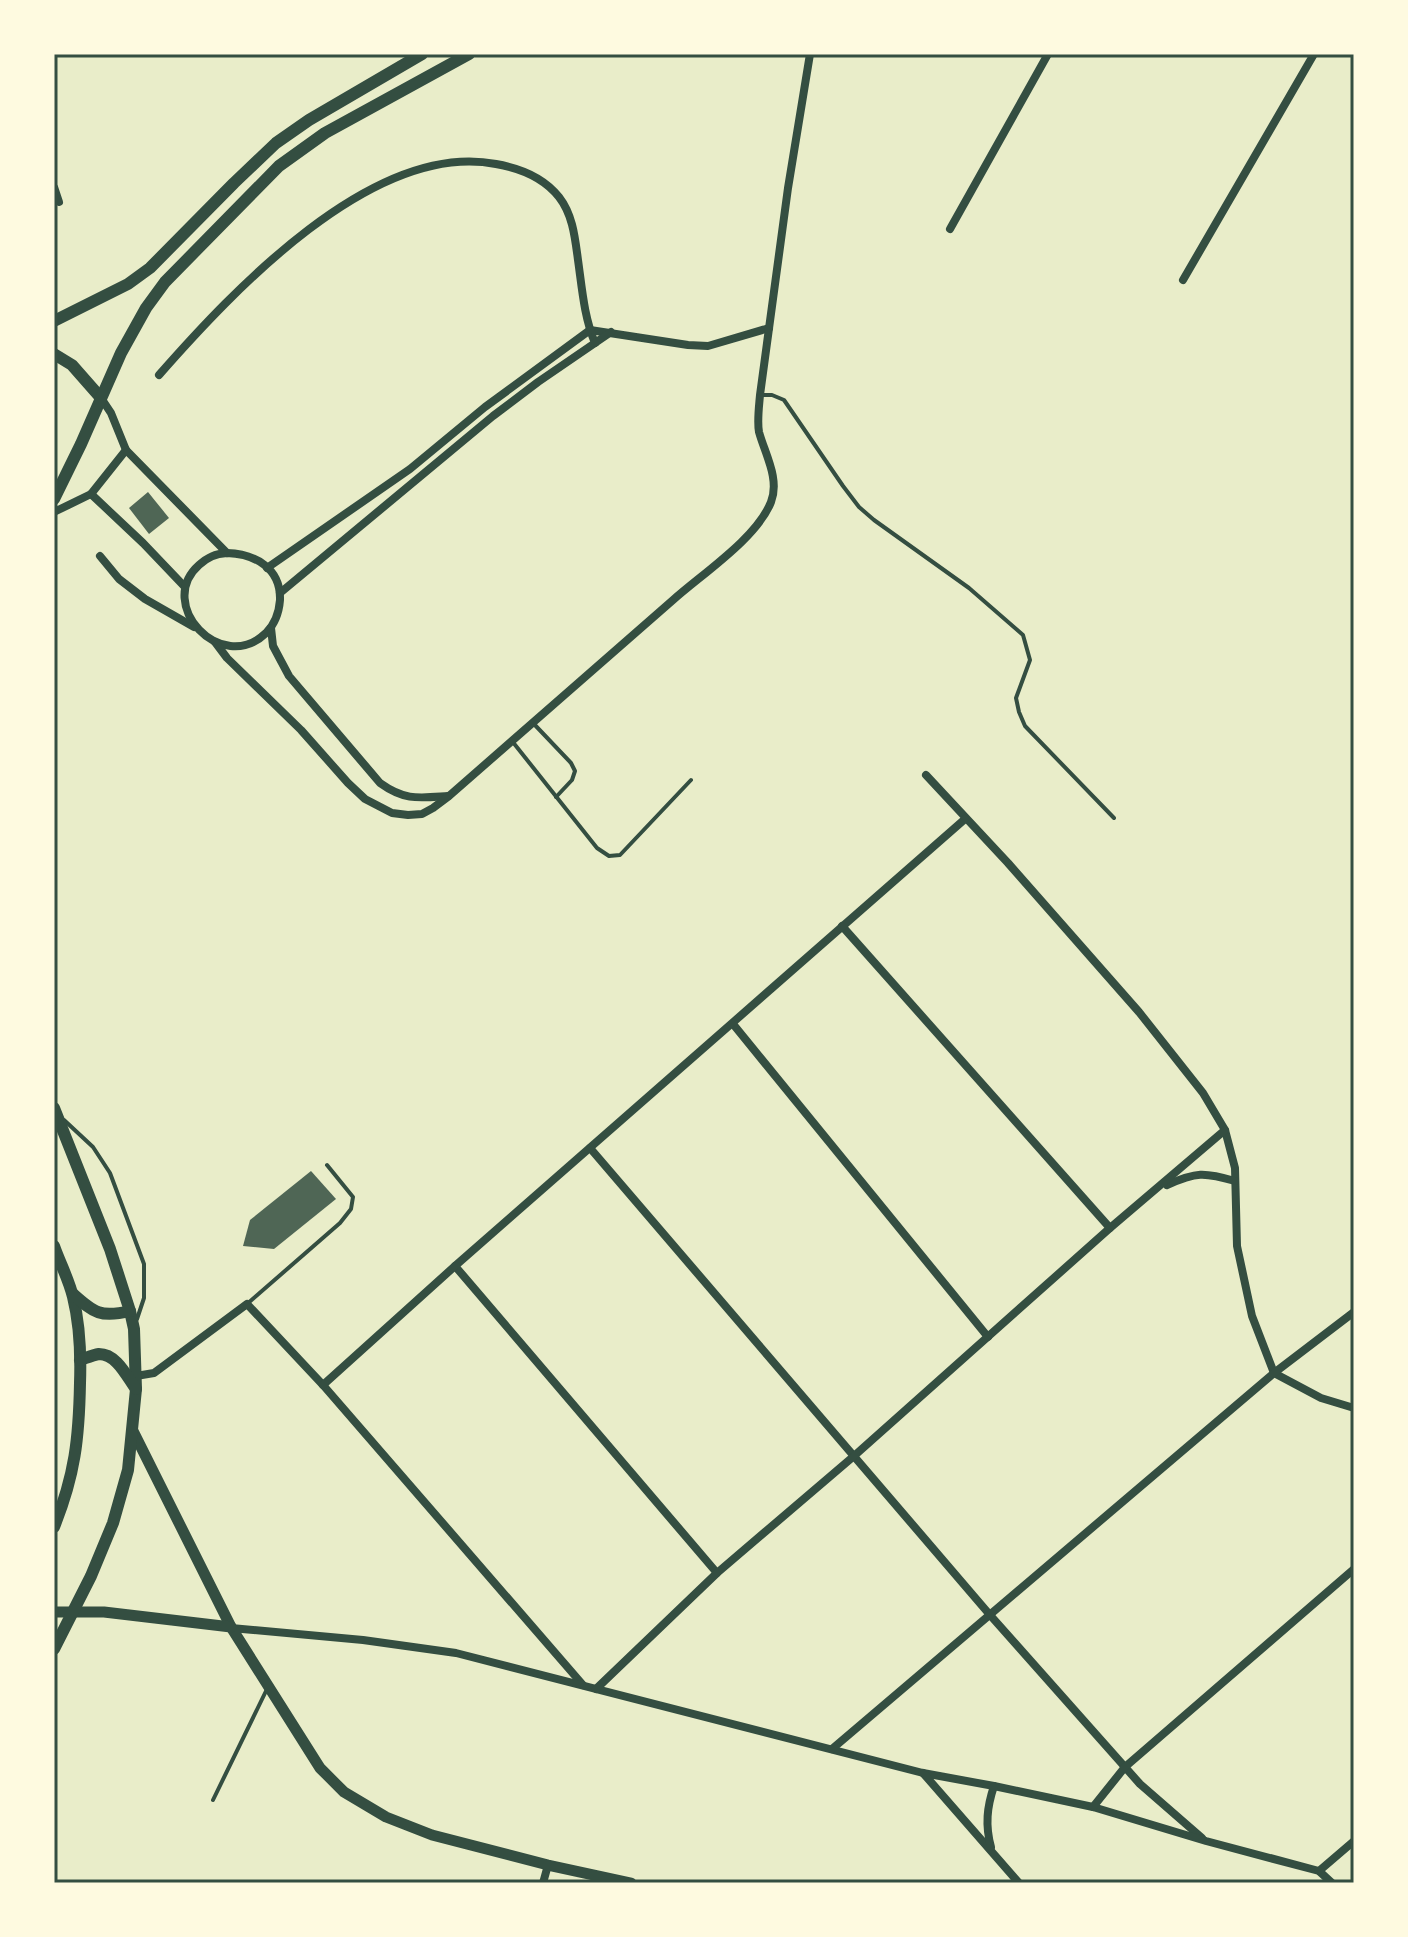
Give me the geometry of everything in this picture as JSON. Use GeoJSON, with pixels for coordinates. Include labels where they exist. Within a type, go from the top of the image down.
{"type":"FeatureCollection","features":[{"type":"Feature","properties":{"kind":"main road"},"geometry":{"type":"LineString","coordinates":[[54,321],[116,290],[150,268],[276,143],[309,120],[422,54]]}},
{"type":"Feature","properties":{"kind":"main road"},"geometry":{"type":"LineString","coordinates":[[54,499],[121,353],[146,308],[165,282],[279,166],[325,133],[469,54]]}},
{"type":"Feature","properties":{"kind":"main road"},"geometry":{"type":"LineString","coordinates":[[54,354],[72,365],[101,398]]}},
{"type":"Feature","properties":{"kind":"main road"},"geometry":{"type":"LineString","coordinates":[[54,1649],[91,1576],[113,1523],[128,1470],[136,1383],[134,1329],[130,1311],[110,1249],[55,1110]]}},
{"type":"Feature","properties":{"kind":"main road"},"geometry":{"type":"LineString","coordinates":[[54,1246],[73,1294],[80,1360],[79,1431],[75,1462],[54,1527]]}},
{"type":"Feature","properties":{"kind":"main road"},"geometry":{"type":"LineString","coordinates":[[73,1294],[91,1310],[102,1315],[130,1311]]}},
{"type":"Feature","properties":{"kind":"main road"},"geometry":{"type":"LineString","coordinates":[[80,1360],[103,1354],[136,1383]]}},
{"type":"Feature","properties":{"kind":"main road"},"geometry":{"type":"LineString","coordinates":[[133,1431],[231,1627],[320,1768],[344,1792],[386,1817],[432,1835],[631,1883]]}},
{"type":"Feature","properties":{"kind":"main road"},"geometry":{"type":"LineString","coordinates":[[54,1612],[104,1612],[231,1627]]}},
{"type":"Feature","properties":{"kind":"street"},"geometry":{"type":"LineString","coordinates":[[100,556],[119,579],[145,599],[215,642],[365,799],[392,813],[422,814],[433,808],[736,546],[762,520],[772,500],[772,472],[758,428],[760,395],[790,173],[810,54]]}},
{"type":"Feature","properties":{"kind":"street"},"geometry":{"type":"LineString","coordinates":[[950,229],[1048,54]]}},
{"type":"Feature","properties":{"kind":"street"},"geometry":{"type":"LineString","coordinates":[[1183,280],[1314,54]]}},
{"type":"Feature","properties":{"kind":"street"},"geometry":{"type":"LineString","coordinates":[[159,375],[208,319],[249,279],[323,218],[404,173],[461,161],[508,166],[546,184],[559,196],[573,230],[590,330],[595,343]]}},
{"type":"Feature","properties":{"kind":"street"},"geometry":{"type":"LineString","coordinates":[[54,187],[59,202]]}},
{"type":"Feature","properties":{"kind":"street"},"geometry":{"type":"LineString","coordinates":[[267,568],[410,469],[485,407],[590,330],[708,346],[769,328]]}},
{"type":"Feature","properties":{"kind":"street"},"geometry":{"type":"LineString","coordinates":[[280,593],[493,416],[611,332]]}},
{"type":"Feature","properties":{"kind":"street"},"geometry":{"type":"LineString","coordinates":[[101,398],[111,413],[126,450],[227,553]]}},
{"type":"Feature","properties":{"kind":"street"},"geometry":{"type":"LineString","coordinates":[[54,512],[91,494],[126,450]]}},
{"type":"Feature","properties":{"kind":"street"},"geometry":{"type":"LineString","coordinates":[[91,494],[184,586],[189,616],[198,629]]}},
{"type":"Feature","properties":{"kind":"street"},"geometry":{"type":"LineString","coordinates":[[184,586],[191,572],[202,562],[227,553],[249,556],[275,576],[280,593],[279,611],[271,628],[260,639],[246,645],[230,646],[215,642]]}},
{"type":"Feature","properties":{"kind":"street"},"geometry":{"type":"LineString","coordinates":[[271,628],[273,646],[289,676],[380,783],[391,791],[414,799],[449,796]]}},
{"type":"Feature","properties":{"kind":"street"},"geometry":{"type":"LineString","coordinates":[[926,775],[1139,1012],[1203,1093],[1225,1130],[1235,1168],[1237,1246],[1252,1316],[1274,1373],[1321,1398],[1354,1408]]}},
{"type":"Feature","properties":{"kind":"street"},"geometry":{"type":"LineString","coordinates":[[323,1385],[965,819]]}},
{"type":"Feature","properties":{"kind":"street"},"geometry":{"type":"LineString","coordinates":[[842,926],[1110,1228]]}},
{"type":"Feature","properties":{"kind":"street"},"geometry":{"type":"LineString","coordinates":[[733,1024],[988,1337]]}},
{"type":"Feature","properties":{"kind":"street"},"geometry":{"type":"LineString","coordinates":[[596,1689],[717,1573],[1225,1130]]}},
{"type":"Feature","properties":{"kind":"street"},"geometry":{"type":"LineString","coordinates":[[590,1148],[990,1615],[1125,1767],[1206,1841]]}},
{"type":"Feature","properties":{"kind":"street"},"geometry":{"type":"LineString","coordinates":[[1159,1188],[1199,1173],[1235,1181]]}},
{"type":"Feature","properties":{"kind":"street"},"geometry":{"type":"LineString","coordinates":[[455,1266],[717,1573]]}},
{"type":"Feature","properties":{"kind":"street"},"geometry":{"type":"LineString","coordinates":[[136,1383],[247,1304],[323,1385],[584,1686]]}},
{"type":"Feature","properties":{"kind":"street"},"geometry":{"type":"LineString","coordinates":[[832,1749],[1274,1373],[1354,1312]]}},
{"type":"Feature","properties":{"kind":"street"},"geometry":{"type":"LineString","coordinates":[[1093,1807],[1125,1767],[1354,1569]]}},
{"type":"Feature","properties":{"kind":"street"},"geometry":{"type":"LineString","coordinates":[[231,1627],[456,1653],[923,1773],[1093,1807],[1319,1871],[1332,1883]]}},
{"type":"Feature","properties":{"kind":"street"},"geometry":{"type":"LineString","coordinates":[[923,1773],[1019,1883]]}},
{"type":"Feature","properties":{"kind":"street"},"geometry":{"type":"LineString","coordinates":[[992,1852],[987,1832],[987,1811],[994,1786]]}},
{"type":"Feature","properties":{"kind":"street"},"geometry":{"type":"LineString","coordinates":[[1319,1871],[1354,1841]]}},
{"type":"Feature","properties":{"kind":"street"},"geometry":{"type":"LineString","coordinates":[[543,1883],[548,1865]]}},
{"type":"Feature","properties":{"kind":"lane"},"geometry":{"type":"LineString","coordinates":[[760,395],[772,395],[784,400],[859,507],[969,588],[1023,635],[1030,660],[1016,698],[1025,726],[1114,818]]}},
{"type":"Feature","properties":{"kind":"lane"},"geometry":{"type":"LineString","coordinates":[[533,723],[575,771],[572,780],[556,797]]}},
{"type":"Feature","properties":{"kind":"lane"},"geometry":{"type":"LineString","coordinates":[[512,741],[597,848],[609,856],[620,855],[691,780]]}},
{"type":"Feature","properties":{"kind":"lane"},"geometry":{"type":"LineString","coordinates":[[55,1110],[93,1147],[110,1173],[144,1264],[144,1298],[134,1329]]}},
{"type":"Feature","properties":{"kind":"lane"},"geometry":{"type":"LineString","coordinates":[[247,1304],[340,1223],[351,1209],[353,1197],[327,1165]]}},
{"type":"Feature","properties":{"kind":"lane"},"geometry":{"type":"LineString","coordinates":[[213,1800],[268,1687]]}},
{"type":"Feature","properties":{"kind":"building"},"geometry":{"type":"Polygon","coordinates":[[[148,492],[169,518],[149,534],[129,508],[148,492]]]}},
{"type":"Feature","properties":{"kind":"building"},"geometry":{"type":"Polygon","coordinates":[[[311,1171],[336,1199],[274,1249],[243,1246],[250,1220],[311,1171]]]}}]}
